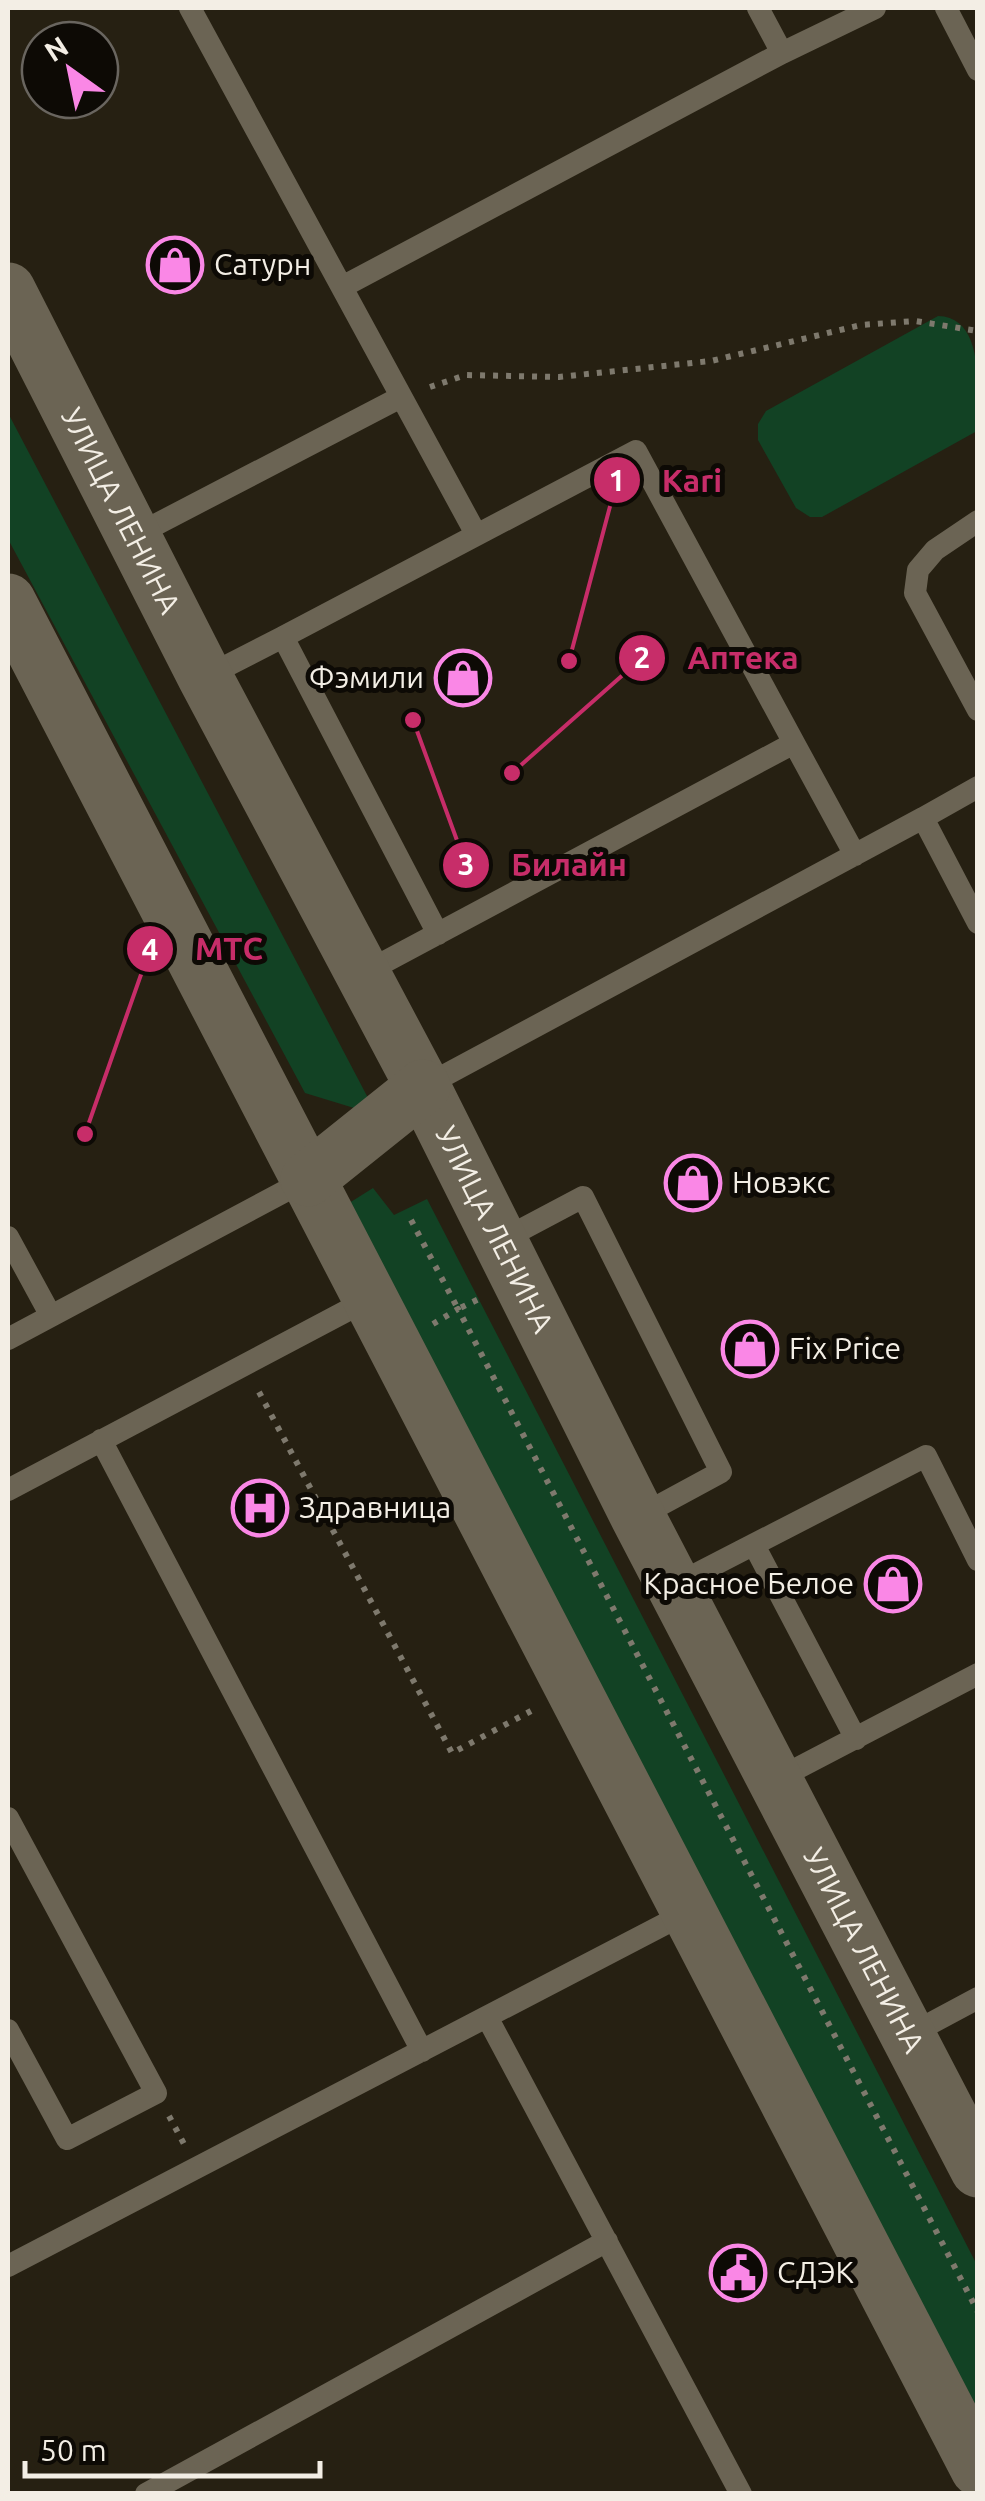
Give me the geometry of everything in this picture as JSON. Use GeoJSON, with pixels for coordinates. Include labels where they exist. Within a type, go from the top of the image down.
{"type":"FeatureCollection","features":[{"type":"Feature","properties":{"kind":"street","name":"УЛИЦА ЛЕНИНА"},"geometry":{"type":"LineString","coordinates":[[8,290],[132,537],[423,1087],[673,1586],[978,2170]]}},
{"type":"Feature","properties":{"kind":"street"},"geometry":{"type":"LineString","coordinates":[[8,600],[978,2469]]}},
{"type":"Feature","properties":{"kind":"street"},"geometry":{"type":"LineString","coordinates":[[308,1179],[423,1087]]}},
{"type":"Feature","properties":{"kind":"lane"},"geometry":{"type":"LineString","coordinates":[[190,8],[476,534]]}},
{"type":"Feature","properties":{"kind":"lane"},"geometry":{"type":"LineString","coordinates":[[758,8],[782,52]]}},
{"type":"Feature","properties":{"kind":"lane"},"geometry":{"type":"LineString","coordinates":[[342,287],[782,52],[875,8]]}},
{"type":"Feature","properties":{"kind":"lane"},"geometry":{"type":"LineString","coordinates":[[946,8],[978,70]]}},
{"type":"Feature","properties":{"kind":"lane"},"geometry":{"type":"LineString","coordinates":[[132,537],[401,396]]}},
{"type":"Feature","properties":{"kind":"lane"},"geometry":{"type":"LineString","coordinates":[[205,677],[636,451],[855,855]]}},
{"type":"Feature","properties":{"kind":"lane"},"geometry":{"type":"LineString","coordinates":[[978,521],[935,550],[918,570],[915,594],[978,710]]}},
{"type":"Feature","properties":{"kind":"lane"},"geometry":{"type":"LineString","coordinates":[[283,636],[438,934]]}},
{"type":"Feature","properties":{"kind":"lane"},"geometry":{"type":"LineString","coordinates":[[364,974],[794,743]]}},
{"type":"Feature","properties":{"kind":"lane"},"geometry":{"type":"LineString","coordinates":[[423,1087],[978,787]]}},
{"type":"Feature","properties":{"kind":"lane"},"geometry":{"type":"LineString","coordinates":[[923,818],[978,923]]}},
{"type":"Feature","properties":{"kind":"lane"},"geometry":{"type":"LineString","coordinates":[[8,1339],[308,1179]]}},
{"type":"Feature","properties":{"kind":"lane"},"geometry":{"type":"LineString","coordinates":[[500,1241],[583,1197],[696,1420],[721,1472],[638,1517]]}},
{"type":"Feature","properties":{"kind":"lane"},"geometry":{"type":"LineString","coordinates":[[8,1238],[51,1316]]}},
{"type":"Feature","properties":{"kind":"lane"},"geometry":{"type":"LineString","coordinates":[[8,1490],[371,1298]]}},
{"type":"Feature","properties":{"kind":"lane"},"geometry":{"type":"LineString","coordinates":[[101,1440],[422,2050]]}},
{"type":"Feature","properties":{"kind":"lane"},"geometry":{"type":"LineString","coordinates":[[673,1586],[926,1456],[978,1560]]}},
{"type":"Feature","properties":{"kind":"lane"},"geometry":{"type":"LineString","coordinates":[[754,1545],[856,1739]]}},
{"type":"Feature","properties":{"kind":"lane"},"geometry":{"type":"LineString","coordinates":[[775,1780],[978,1674]]}},
{"type":"Feature","properties":{"kind":"lane"},"geometry":{"type":"LineString","coordinates":[[8,1818],[156,2093],[67,2139],[8,2030]]}},
{"type":"Feature","properties":{"kind":"lane"},"geometry":{"type":"LineString","coordinates":[[8,2266],[690,1911]]}},
{"type":"Feature","properties":{"kind":"lane"},"geometry":{"type":"LineString","coordinates":[[909,2035],[978,1998]]}},
{"type":"Feature","properties":{"kind":"lane"},"geometry":{"type":"LineString","coordinates":[[487,2016],[741,2494]]}},
{"type":"Feature","properties":{"kind":"lane"},"geometry":{"type":"LineString","coordinates":[[146,2494],[607,2241]]}},
{"type":"Feature","properties":{"kind":"path"},"geometry":{"type":"LineString","coordinates":[[401,396],[466,376],[559,376],[712,360],[861,325],[915,321],[978,331]]}},
{"type":"Feature","properties":{"kind":"path"},"geometry":{"type":"LineString","coordinates":[[396,1346],[458,1309],[978,2312]]}},
{"type":"Feature","properties":{"kind":"path"},"geometry":{"type":"LineString","coordinates":[[244,1365],[452,1753],[530,1711]]}},
{"type":"Feature","properties":{"kind":"path"},"geometry":{"type":"LineString","coordinates":[[156,2093],[198,2170]]}},
{"type":"Feature","properties":{"kind":"green space"},"geometry":{"type":"Polygon","coordinates":[[[938,316],[964,328],[971,342],[976,358],[977,431],[822,517],[810,517],[796,508],[758,440],[758,424],[766,411],[938,316]]]}},
{"type":"Feature","properties":{"kind":"green space"},"geometry":{"type":"Polygon","coordinates":[[[8,413],[377,1115],[305,1093],[8,539],[8,413]]]}},
{"type":"Feature","properties":{"kind":"green space"},"geometry":{"type":"Polygon","coordinates":[[[373,1188],[394,1215],[427,1199],[977,2265],[977,2408],[346,1205],[373,1188]]]}},
{"type":"Feature","properties":{"kind":"place","name":"Сатурн"},"geometry":{"type":"Point","coordinates":[175,265]}},
{"type":"Feature","properties":{"kind":"place","name":"Kari"},"geometry":{"type":"Point","coordinates":[569,661]}},
{"type":"Feature","properties":{"kind":"place","name":"Фэмили"},"geometry":{"type":"Point","coordinates":[463,678]}},
{"type":"Feature","properties":{"kind":"place","name":"Билайн"},"geometry":{"type":"Point","coordinates":[413,720]}},
{"type":"Feature","properties":{"kind":"place","name":"Аптека"},"geometry":{"type":"Point","coordinates":[512,773]}},
{"type":"Feature","properties":{"kind":"place","name":"МТС"},"geometry":{"type":"Point","coordinates":[85,1134]}},
{"type":"Feature","properties":{"kind":"place","name":"Новэкс"},"geometry":{"type":"Point","coordinates":[693,1183]}},
{"type":"Feature","properties":{"kind":"place","name":"Fix Price"},"geometry":{"type":"Point","coordinates":[750,1349]}},
{"type":"Feature","properties":{"kind":"place","name":"Здравница"},"geometry":{"type":"Point","coordinates":[260,1508]}},
{"type":"Feature","properties":{"kind":"place","name":"Красное Белое"},"geometry":{"type":"Point","coordinates":[893,1584]}},
{"type":"Feature","properties":{"kind":"place","name":"СДЭК"},"geometry":{"type":"Point","coordinates":[738,2273]}}]}
